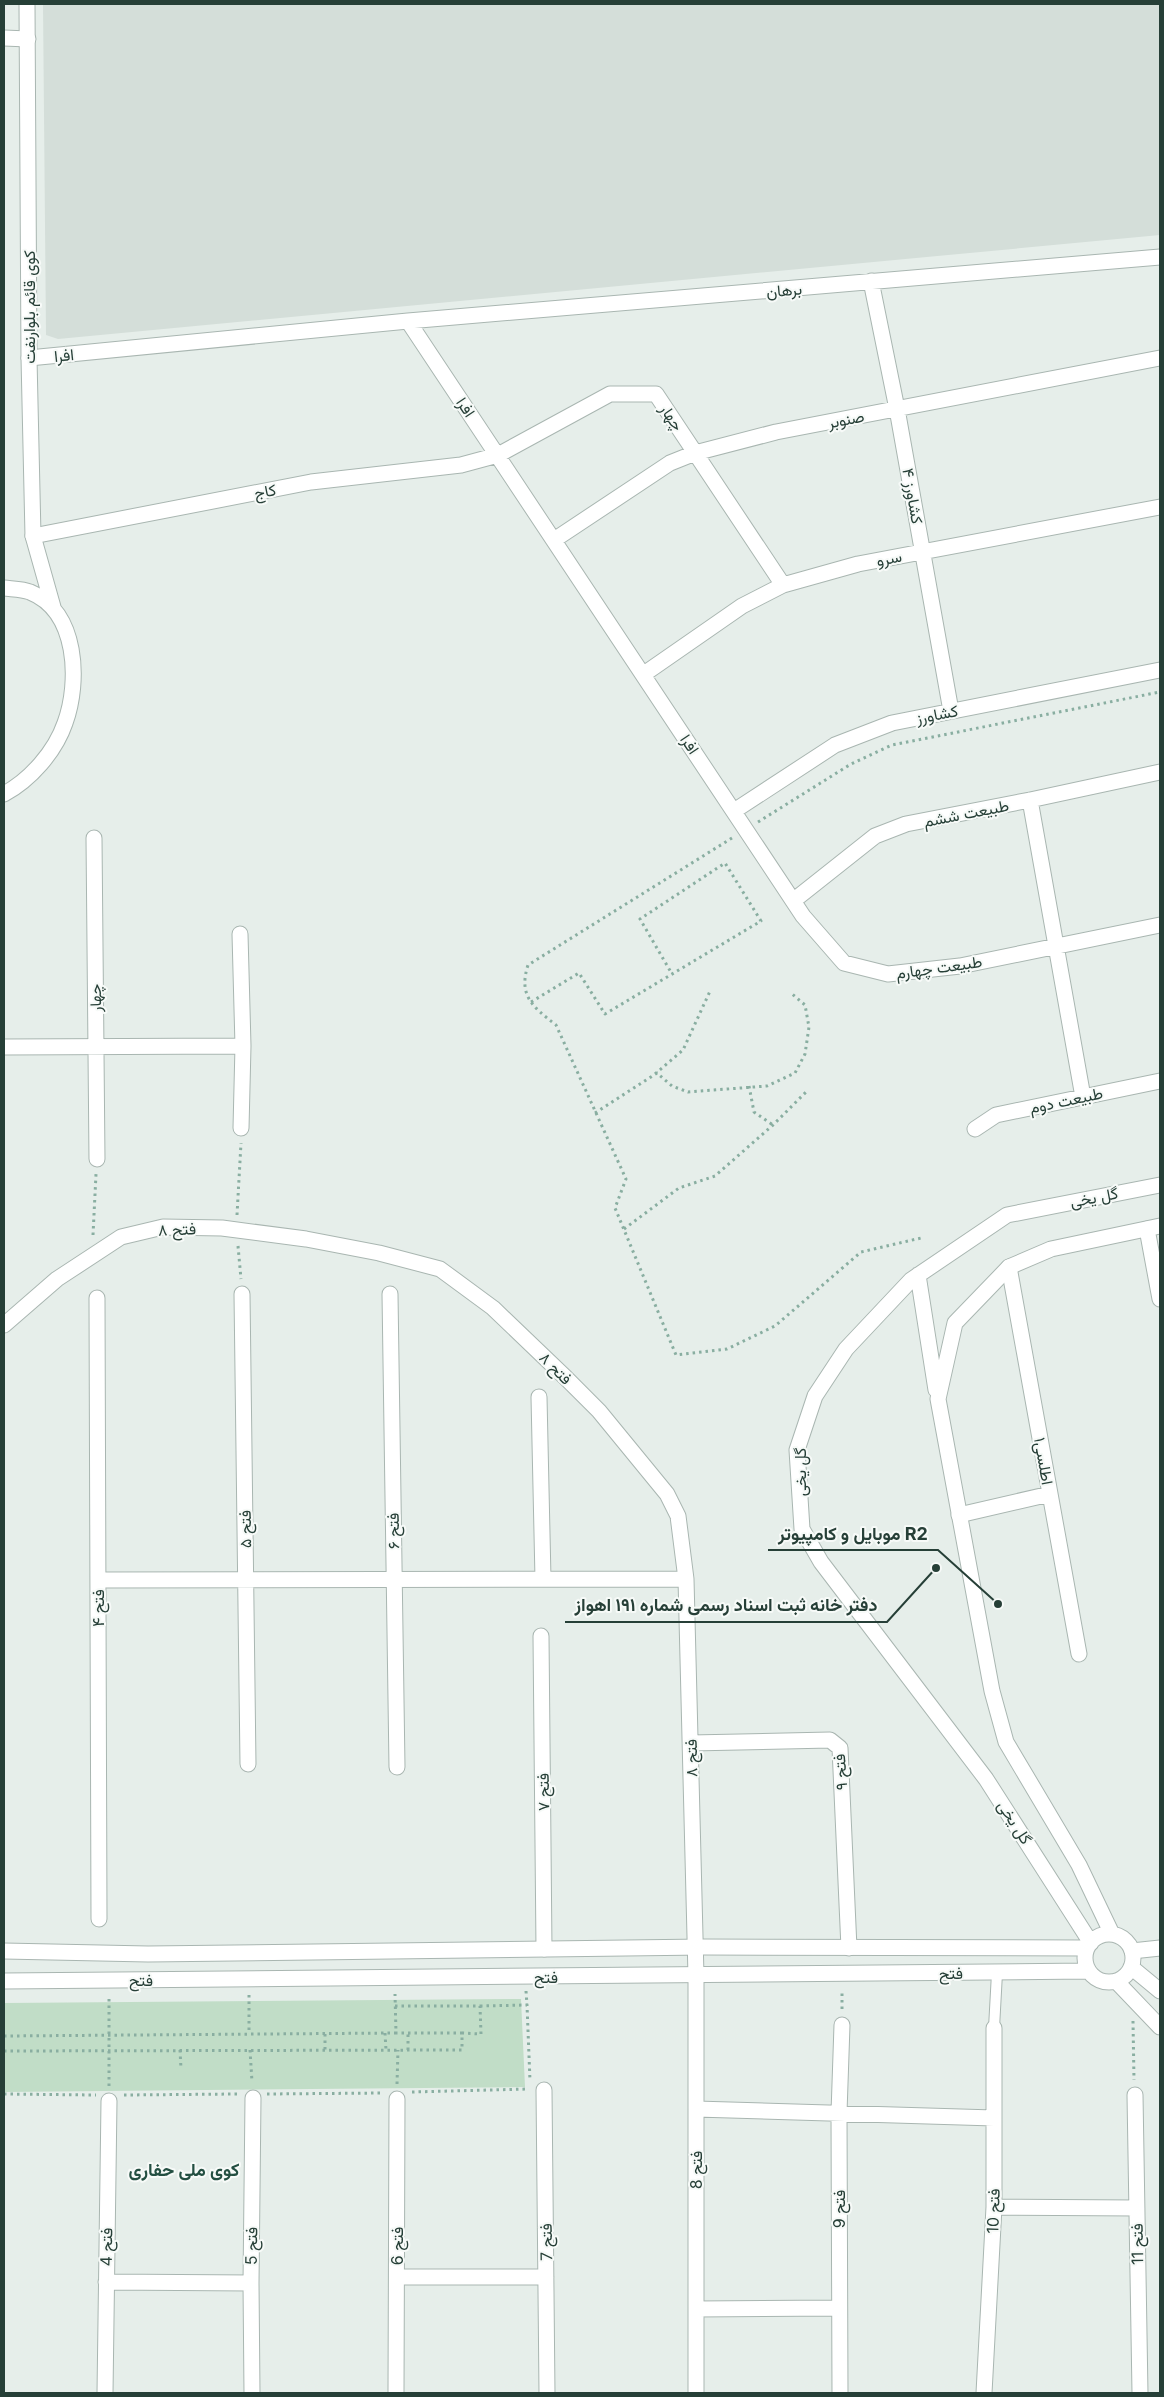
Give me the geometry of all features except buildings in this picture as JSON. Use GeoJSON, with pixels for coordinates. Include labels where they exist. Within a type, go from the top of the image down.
{"type":"FeatureCollection","features":[{"type":"Feature","properties":{"kind":"street","name":"کوی قائم بلوارنفت"},"geometry":{"type":"LineString","coordinates":[[4,794],[19,786],[47,756],[65,724],[72,689],[72,657],[66,632],[53,607],[33,536],[28,358],[27,4]]}},
{"type":"Feature","properties":{"kind":"street"},"geometry":{"type":"LineString","coordinates":[[4,38],[28,39]]}},
{"type":"Feature","properties":{"kind":"street","name":"برهان"},"geometry":{"type":"LineString","coordinates":[[408,321],[1160,257]]}},
{"type":"Feature","properties":{"kind":"street","name":"کشاورز ۴"},"geometry":{"type":"LineString","coordinates":[[871,281],[897,409],[951,712]]}},
{"type":"Feature","properties":{"kind":"street","name":"افرا"},"geometry":{"type":"LineString","coordinates":[[28,358],[408,321],[734,811]]}},
{"type":"Feature","properties":{"kind":"street","name":"صنوبر"},"geometry":{"type":"LineString","coordinates":[[554,540],[670,463],[695,453],[776,432],[1160,358]]}},
{"type":"Feature","properties":{"kind":"street","name":"چهار"},"geometry":{"type":"LineString","coordinates":[[498,456],[610,394],[656,394],[783,585]]}},
{"type":"Feature","properties":{"kind":"street","name":"کاج"},"geometry":{"type":"LineString","coordinates":[[33,536],[311,482],[461,465],[498,456]]}},
{"type":"Feature","properties":{"kind":"street","name":"سرو"},"geometry":{"type":"LineString","coordinates":[[644,674],[742,606],[783,585],[858,564],[1160,507]]}},
{"type":"Feature","properties":{"kind":"street"},"geometry":{"type":"LineString","coordinates":[[4,588],[30,591],[53,607]]}},
{"type":"Feature","properties":{"kind":"street","name":"کشاورز"},"geometry":{"type":"LineString","coordinates":[[734,811],[835,746],[892,723],[1160,670]]}},
{"type":"Feature","properties":{"kind":"street","name":"طبیعت ششم"},"geometry":{"type":"LineString","coordinates":[[793,901],[875,836],[906,824],[1160,772]]}},
{"type":"Feature","properties":{"kind":"street"},"geometry":{"type":"LineString","coordinates":[[1030,800],[1083,1097]]}},
{"type":"Feature","properties":{"kind":"street","name":"طبیعت چهارم"},"geometry":{"type":"LineString","coordinates":[[734,811],[793,901],[844,963],[888,974],[960,966],[1160,926]]}},
{"type":"Feature","properties":{"kind":"street","name":"چهار"},"geometry":{"type":"LineString","coordinates":[[94,838],[97,1159]]}},
{"type":"Feature","properties":{"kind":"street"},"geometry":{"type":"LineString","coordinates":[[240,934],[243,1046],[241,1128]]}},
{"type":"Feature","properties":{"kind":"street"},"geometry":{"type":"LineString","coordinates":[[4,1047],[243,1046]]}},
{"type":"Feature","properties":{"kind":"street","name":"طبیعت دوم"},"geometry":{"type":"LineString","coordinates":[[975,1129],[996,1115],[1160,1081]]}},
{"type":"Feature","properties":{"kind":"street","name":"گل یخی"},"geometry":{"type":"LineString","coordinates":[[1089,1945],[986,1779],[821,1562],[802,1529],[797,1450],[814,1396],[846,1349],[918,1275],[1007,1215],[1160,1184]]}},
{"type":"Feature","properties":{"kind":"street","name":"فتح ۸"},"geometry":{"type":"LineString","coordinates":[[4,1325],[57,1278],[121,1237],[163,1227],[236,1230],[306,1239],[379,1253],[440,1270],[493,1308],[599,1411],[667,1494],[678,1516],[686,1579],[696,1947]]}},
{"type":"Feature","properties":{"kind":"street"},"geometry":{"type":"LineString","coordinates":[[1154,1228],[1160,1299]]}},
{"type":"Feature","properties":{"kind":"street","name":"گل یخی"},"geometry":{"type":"LineString","coordinates":[[1112,1934],[1079,1865],[1006,1742],[992,1691],[938,1398],[955,1323],[1009,1267],[1051,1249],[1154,1228]]}},
{"type":"Feature","properties":{"kind":"street","name":"اطلسی۱"},"geometry":{"type":"LineString","coordinates":[[1009,1267],[1079,1654]]}},
{"type":"Feature","properties":{"kind":"street"},"geometry":{"type":"LineString","coordinates":[[918,1275],[938,1398]]}},
{"type":"Feature","properties":{"kind":"street","name":"فتح ۵"},"geometry":{"type":"LineString","coordinates":[[242,1294],[248,1764]]}},
{"type":"Feature","properties":{"kind":"street","name":"فتح ۶"},"geometry":{"type":"LineString","coordinates":[[390,1294],[397,1768]]}},
{"type":"Feature","properties":{"kind":"street","name":"فتح ۴"},"geometry":{"type":"LineString","coordinates":[[97,1298],[99,1918]]}},
{"type":"Feature","properties":{"kind":"street"},"geometry":{"type":"LineString","coordinates":[[539,1396],[544,1579]]}},
{"type":"Feature","properties":{"kind":"street"},"geometry":{"type":"LineString","coordinates":[[959,1515],[1050,1494]]}},
{"type":"Feature","properties":{"kind":"street"},"geometry":{"type":"LineString","coordinates":[[98,1580],[686,1579]]}},
{"type":"Feature","properties":{"kind":"street","name":"فتح ۷"},"geometry":{"type":"LineString","coordinates":[[541,1636],[544,1949]]}},
{"type":"Feature","properties":{"kind":"street","name":"فتح ۹"},"geometry":{"type":"LineString","coordinates":[[690,1743],[830,1740],[837,1744],[840,1748],[848,1948]]}},
{"type":"Feature","properties":{"kind":"street"},"geometry":{"type":"LineString","coordinates":[[1112,1934],[1124,1940],[1132,1951],[1131,1967],[1122,1978],[1116,1981],[1098,1980],[1088,1971],[1085,1959],[1089,1945],[1100,1936],[1112,1934]]}},
{"type":"Feature","properties":{"kind":"street","name":"فتح"},"geometry":{"type":"LineString","coordinates":[[4,1951],[148,1954],[696,1947],[848,1948],[1089,1945]]}},
{"type":"Feature","properties":{"kind":"street","name":"فتح 8"},"geometry":{"type":"LineString","coordinates":[[696,1947],[696,2393]]}},
{"type":"Feature","properties":{"kind":"street"},"geometry":{"type":"LineString","coordinates":[[1132,1951],[1160,1948]]}},
{"type":"Feature","properties":{"kind":"street"},"geometry":{"type":"LineString","coordinates":[[1131,1967],[1160,1991]]}},
{"type":"Feature","properties":{"kind":"street","name":"فتح"},"geometry":{"type":"LineString","coordinates":[[4,1981],[1088,1971]]}},
{"type":"Feature","properties":{"kind":"street"},"geometry":{"type":"LineString","coordinates":[[1116,1981],[1160,2027]]}},
{"type":"Feature","properties":{"kind":"street","name":"فتح 9"},"geometry":{"type":"LineString","coordinates":[[840,2393],[839,2114],[842,2025]]}},
{"type":"Feature","properties":{"kind":"street","name":"فتح 10"},"geometry":{"type":"LineString","coordinates":[[984,2393],[994,2207],[994,2028]]}},
{"type":"Feature","properties":{"kind":"street","name":"فتح 7"},"geometry":{"type":"LineString","coordinates":[[544,2090],[547,2393]]}},
{"type":"Feature","properties":{"kind":"street","name":"فتح 11"},"geometry":{"type":"LineString","coordinates":[[1134,2095],[1140,2393]]}},
{"type":"Feature","properties":{"kind":"street","name":"فتح 5"},"geometry":{"type":"LineString","coordinates":[[252,2393],[253,2096]]}},
{"type":"Feature","properties":{"kind":"street","name":"فتح 6"},"geometry":{"type":"LineString","coordinates":[[396,2393],[398,2277],[397,2096]]}},
{"type":"Feature","properties":{"kind":"street","name":"فتح 4"},"geometry":{"type":"LineString","coordinates":[[105,2393],[109,2098]]}},
{"type":"Feature","properties":{"kind":"street"},"geometry":{"type":"LineString","coordinates":[[696,2110],[994,2118]]}},
{"type":"Feature","properties":{"kind":"street"},"geometry":{"type":"LineString","coordinates":[[994,2207],[1137,2208]]}},
{"type":"Feature","properties":{"kind":"street"},"geometry":{"type":"LineString","coordinates":[[398,2277],[546,2277]]}},
{"type":"Feature","properties":{"kind":"street"},"geometry":{"type":"LineString","coordinates":[[106,2282],[251,2284]]}},
{"type":"Feature","properties":{"kind":"street"},"geometry":{"type":"LineString","coordinates":[[696,2309],[839,2308]]}},
{"type":"Feature","properties":{"kind":"lane"},"geometry":{"type":"LineString","coordinates":[[994,2028],[998,1973]]}},
{"type":"Feature","properties":{"kind":"path"},"geometry":{"type":"LineString","coordinates":[[921,1238],[861,1252],[775,1326],[727,1349],[676,1356],[615,1208],[626,1179],[556,1025],[525,995],[525,974],[528,965],[851,764],[892,744],[1160,692]]}},
{"type":"Feature","properties":{"kind":"path"},"geometry":{"type":"LineString","coordinates":[[531,1002],[579,973],[605,1014],[761,921],[726,863],[640,919],[672,974]]}},
{"type":"Feature","properties":{"kind":"path"},"geometry":{"type":"LineString","coordinates":[[653,1076],[683,1050],[711,989]]}},
{"type":"Feature","properties":{"kind":"path"},"geometry":{"type":"LineString","coordinates":[[596,1113],[657,1073],[672,1086],[688,1092],[767,1086],[795,1073],[805,1054],[809,1027],[805,1005],[791,992]]}},
{"type":"Feature","properties":{"kind":"path"},"geometry":{"type":"LineString","coordinates":[[749,1086],[754,1112],[773,1125]]}},
{"type":"Feature","properties":{"kind":"path"},"geometry":{"type":"LineString","coordinates":[[624,1229],[679,1188],[715,1176],[773,1125],[806,1092]]}},
{"type":"Feature","properties":{"kind":"path"},"geometry":{"type":"LineString","coordinates":[[241,1128],[236,1230],[242,1294]]}},
{"type":"Feature","properties":{"kind":"path"},"geometry":{"type":"LineString","coordinates":[[92,1256],[97,1159]]}},
{"type":"Feature","properties":{"kind":"path"},"geometry":{"type":"LineString","coordinates":[[842,1974],[842,2025]]}},
{"type":"Feature","properties":{"kind":"path"},"geometry":{"type":"LineString","coordinates":[[395,1994],[396,2033]]}},
{"type":"Feature","properties":{"kind":"path"},"geometry":{"type":"LineString","coordinates":[[249,1995],[250,2034]]}},
{"type":"Feature","properties":{"kind":"path"},"geometry":{"type":"LineString","coordinates":[[109,1996],[109,2098]]}},
{"type":"Feature","properties":{"kind":"path"},"geometry":{"type":"LineString","coordinates":[[1132,1998],[1134,2095]]}},
{"type":"Feature","properties":{"kind":"path"},"geometry":{"type":"LineString","coordinates":[[4,2094],[109,2098],[397,2096],[531,2089],[527,2005],[395,2006]]}},
{"type":"Feature","properties":{"kind":"path"},"geometry":{"type":"LineString","coordinates":[[4,2036],[481,2034],[480,2006]]}},
{"type":"Feature","properties":{"kind":"path"},"geometry":{"type":"LineString","coordinates":[[385,2033],[386,2050]]}},
{"type":"Feature","properties":{"kind":"path"},"geometry":{"type":"LineString","coordinates":[[408,2033],[408,2050]]}},
{"type":"Feature","properties":{"kind":"path"},"geometry":{"type":"LineString","coordinates":[[4,2051],[462,2050],[462,2033]]}},
{"type":"Feature","properties":{"kind":"path"},"geometry":{"type":"LineString","coordinates":[[325,2034],[325,2050]]}},
{"type":"Feature","properties":{"kind":"path"},"geometry":{"type":"LineString","coordinates":[[180,2050],[181,2069]]}},
{"type":"Feature","properties":{"kind":"path"},"geometry":{"type":"LineString","coordinates":[[250,2050],[253,2096]]}},
{"type":"Feature","properties":{"kind":"path"},"geometry":{"type":"LineString","coordinates":[[397,2096],[398,2050]]}},
{"type":"Feature","properties":{"kind":"shaded area"},"geometry":{"type":"Polygon","coordinates":[[[43,4],[1160,4],[1160,235],[58,339],[46,335],[43,4]]]}},
{"type":"Feature","properties":{"kind":"green space"},"geometry":{"type":"Polygon","coordinates":[[[521,1999],[525,2087],[4,2092],[4,2003],[521,1999]]]}},
{"type":"Feature","properties":{"kind":"place","name":"دفتر خانه ثبت اسناد رسمی شماره ۱۹۱ اهواز"},"geometry":{"type":"Point","coordinates":[936,1568]}},
{"type":"Feature","properties":{"kind":"place","name":"موبایل و کامپیوتر R2"},"geometry":{"type":"Point","coordinates":[998,1604]}},
{"type":"Feature","properties":{"kind":"district","name":"کوی ملی حفاری"},"geometry":{"type":"Point","coordinates":[184,2169]}}]}
